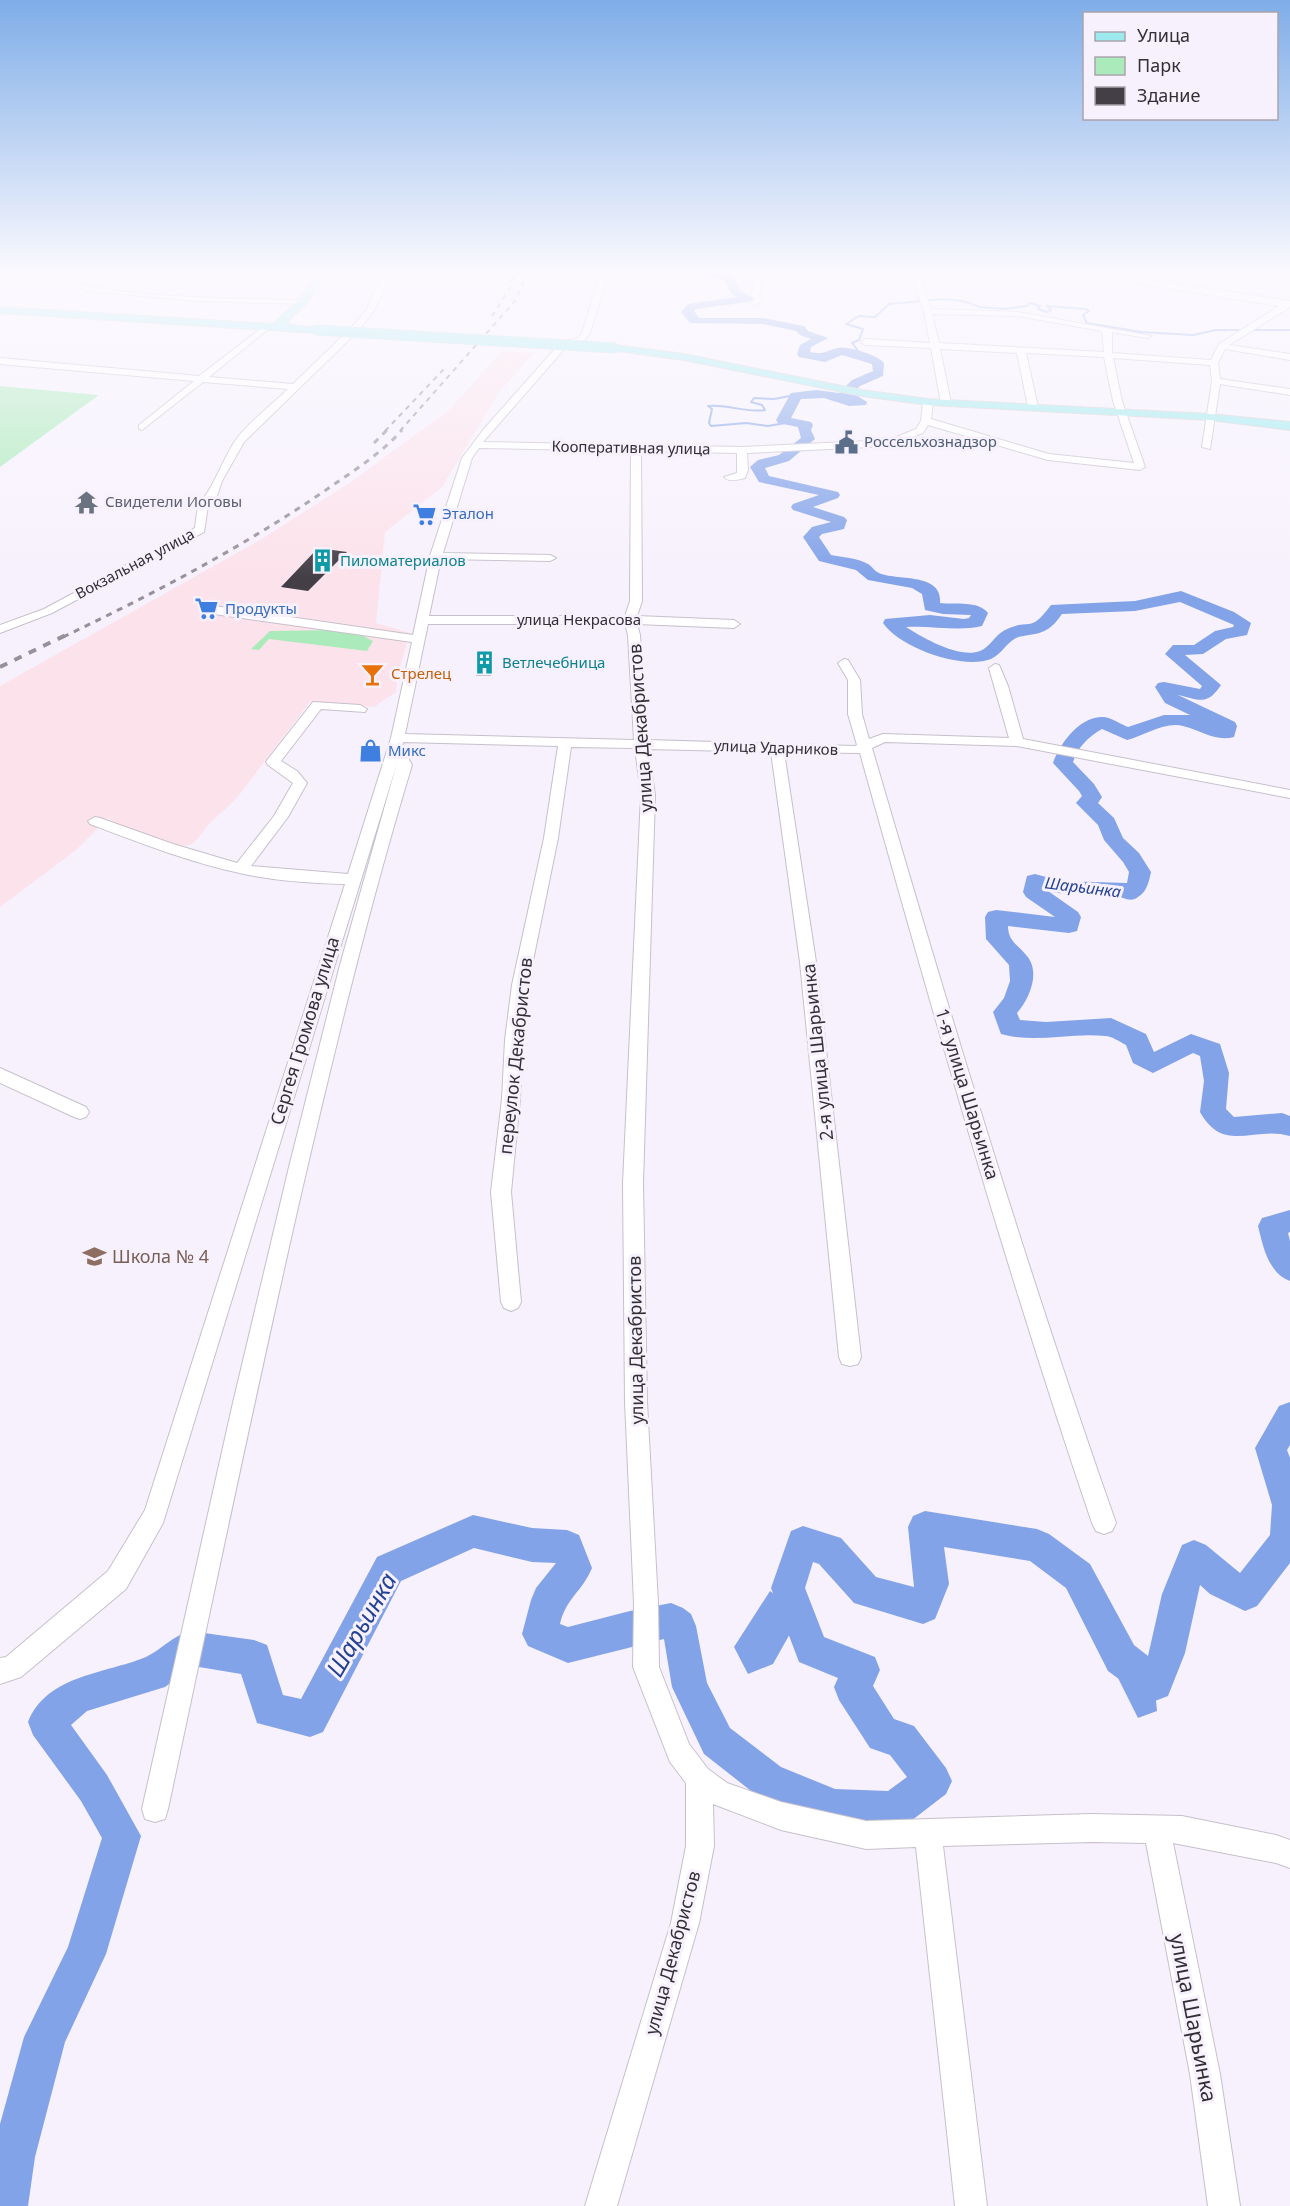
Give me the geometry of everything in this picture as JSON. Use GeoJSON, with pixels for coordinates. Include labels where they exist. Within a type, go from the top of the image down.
{"type":"FeatureCollection","features":[{"type":"Feature","properties":{"kind":"main road"},"geometry":{"type":"LineString","coordinates":[[758,372],[862,393],[928,402],[1121,411],[1210,417],[1290,426]]}},
{"type":"Feature","properties":{"kind":"street"},"geometry":{"type":"LineString","coordinates":[[127,372],[294,387]]}},
{"type":"Feature","properties":{"kind":"street"},"geometry":{"type":"LineString","coordinates":[[142,427],[211,372]]}},
{"type":"Feature","properties":{"kind":"street","name":"Вокзальная улица"},"geometry":{"type":"LineString","coordinates":[[0,629],[48,611],[200,530],[203,506],[211,499],[217,481],[240,441],[310,372]]}},
{"type":"Feature","properties":{"kind":"street","name":"Сергея Громова улица"},"geometry":{"type":"LineString","coordinates":[[0,1671],[12,1668],[117,1580],[155,1515],[397,742],[436,556],[463,468],[476,445],[540,372]]}},
{"type":"Feature","properties":{"kind":"street"},"geometry":{"type":"LineString","coordinates":[[940,372],[946,403]]}},
{"type":"Feature","properties":{"kind":"street"},"geometry":{"type":"LineString","coordinates":[[1025,372],[1033,407]]}},
{"type":"Feature","properties":{"kind":"street"},"geometry":{"type":"LineString","coordinates":[[928,402],[926,421],[1048,457],[1140,467],[1121,411],[1111,372]]}},
{"type":"Feature","properties":{"kind":"street"},"geometry":{"type":"LineString","coordinates":[[1207,447],[1216,381],[1215,372]]}},
{"type":"Feature","properties":{"kind":"street"},"geometry":{"type":"LineString","coordinates":[[1216,381],[1290,392]]}},
{"type":"Feature","properties":{"kind":"street","name":"Кооперативная улица"},"geometry":{"type":"LineString","coordinates":[[476,445],[795,449],[891,443],[920,431],[926,421]]}},
{"type":"Feature","properties":{"kind":"street","name":"улица Декабристов"},"geometry":{"type":"LineString","coordinates":[[601,2206],[685,1923],[700,1846],[699,1778],[680,1753],[646,1666],[646,1610],[636,1402],[633,1184],[648,795],[641,744],[634,635],[630,620],[636,601],[636,448]]}},
{"type":"Feature","properties":{"kind":"street"},"geometry":{"type":"LineString","coordinates":[[729,477],[741,476],[742,450]]}},
{"type":"Feature","properties":{"kind":"street"},"geometry":{"type":"LineString","coordinates":[[436,556],[550,558]]}},
{"type":"Feature","properties":{"kind":"street"},"geometry":{"type":"LineString","coordinates":[[214,610],[420,640]]}},
{"type":"Feature","properties":{"kind":"street","name":"улица Некрасова"},"geometry":{"type":"LineString","coordinates":[[424,620],[630,620],[734,624]]}},
{"type":"Feature","properties":{"kind":"street","name":"1-я улица Шарьинка"},"geometry":{"type":"LineString","coordinates":[[844,663],[854,680],[855,714],[909,902],[1056,1384],[1104,1523]]}},
{"type":"Feature","properties":{"kind":"street"},"geometry":{"type":"LineString","coordinates":[[995,668],[1004,686],[1011,726],[1017,742]]}},
{"type":"Feature","properties":{"kind":"street"},"geometry":{"type":"LineString","coordinates":[[241,868],[291,802],[300,783],[292,774],[273,762],[318,705],[360,709]]}},
{"type":"Feature","properties":{"kind":"street","name":"улица Ударников"},"geometry":{"type":"LineString","coordinates":[[397,742],[565,741],[857,750],[883,738],[1017,742],[1290,794]]}},
{"type":"Feature","properties":{"kind":"street","name":"переулок Декабристов"},"geometry":{"type":"LineString","coordinates":[[511,1302],[501,1192],[511,1099],[514,1040],[520,985],[551,838],[565,741]]}},
{"type":"Feature","properties":{"kind":"street"},"geometry":{"type":"LineString","coordinates":[[155,1809],[255,1347],[315,1095],[381,839],[405,765],[397,742]]}},
{"type":"Feature","properties":{"kind":"street","name":"2-я улица Шарьинка"},"geometry":{"type":"LineString","coordinates":[[777,748],[808,962],[850,1357]]}},
{"type":"Feature","properties":{"kind":"street"},"geometry":{"type":"LineString","coordinates":[[95,821],[144,839],[241,868],[304,877],[353,879]]}},
{"type":"Feature","properties":{"kind":"street"},"geometry":{"type":"LineString","coordinates":[[0,1075],[80,1112]]}},
{"type":"Feature","properties":{"kind":"street"},"geometry":{"type":"LineString","coordinates":[[699,1778],[719,1793],[781,1816],[866,1835],[1092,1828],[1182,1830],[1285,1847]]}},
{"type":"Feature","properties":{"kind":"street","name":"улица Шарьинка"},"geometry":{"type":"LineString","coordinates":[[1157,1831],[1205,2074],[1224,2206]]}},
{"type":"Feature","properties":{"kind":"street"},"geometry":{"type":"LineString","coordinates":[[928,1834],[971,2206]]}},
{"type":"Feature","properties":{"kind":"shaded area"},"geometry":{"type":"Polygon","coordinates":[[[483,372],[517,372],[500,391],[442,487],[385,532],[376,623],[410,633],[398,674],[396,692],[374,707],[310,702],[236,799],[209,824],[193,844],[158,850],[108,818],[75,851],[0,907],[0,686],[260,540],[351,482],[449,410],[483,372]]]}},
{"type":"Feature","properties":{"kind":"green space"},"geometry":{"type":"Polygon","coordinates":[[[0,386],[99,395],[0,467],[0,386]]]}},
{"type":"Feature","properties":{"kind":"green space"},"geometry":{"type":"Polygon","coordinates":[[[337,630],[357,633],[373,641],[367,651],[269,639],[259,650],[251,649],[270,631],[337,630]]]}},
{"type":"Feature","properties":{"kind":"water"},"geometry":{"type":"Polygon","coordinates":[[[770,1591],[801,1614],[773,1664],[748,1674],[734,1647],[770,1591]]]}},
{"type":"Feature","properties":{"kind":"water"},"geometry":{"type":"Polygon","coordinates":[[[1137,1657],[1153,1670],[1157,1711],[1138,1718],[1116,1674],[1137,1657]]]}},
{"type":"Feature","properties":{"kind":"building","name":"Пиломатериалов"},"geometry":{"type":"Polygon","coordinates":[[[318,548],[347,552],[308,591],[281,587],[318,548]]]}},
{"type":"Feature","properties":{"kind":"building","name":"Ветлечебница"},"geometry":{"type":"Polygon","coordinates":[[[493,650],[491,676],[476,676],[478,651],[493,650]]]}},
{"type":"Feature","properties":{"kind":"waterway","name":"Шарьинка"},"geometry":{"type":"LineString","coordinates":[[879,372],[856,383],[845,394],[861,402],[849,402],[838,396],[824,394],[796,396],[783,420],[806,425],[804,430],[808,439],[784,458],[765,462],[757,467],[764,479],[833,495],[798,507],[839,520],[839,526],[817,530],[811,537],[825,558],[862,567],[874,577],[917,584],[929,591],[932,599],[931,606],[980,613],[976,622],[964,624],[930,620],[891,623],[909,637],[949,654],[975,657],[989,653],[1010,634],[1042,627],[1057,609],[1135,606],[1181,596],[1243,623],[1241,631],[1221,635],[1197,650],[1179,649],[1174,654],[1212,685],[1204,695],[1164,687],[1171,699],[1228,726],[1227,733],[1205,729],[1184,719],[1164,721],[1127,734],[1102,722],[1089,728],[1073,744],[1065,757],[1063,763],[1087,788],[1092,797],[1086,803],[1107,822],[1114,840],[1132,858],[1140,872],[1137,885],[1130,893],[1115,888],[1061,888],[1035,881],[1034,892],[1070,917],[1069,926],[996,917],[997,939],[1020,963],[1022,981],[1014,1001],[1005,1012],[1010,1028],[1046,1031],[1111,1027],[1137,1040],[1142,1057],[1153,1064],[1191,1043],[1211,1050],[1217,1081],[1213,1112],[1228,1127],[1282,1123],[1290,1126]]}},
{"type":"Feature","properties":{"kind":"waterway"},"geometry":{"type":"LineString","coordinates":[[791,422],[768,426],[746,423],[711,426],[709,423],[712,409],[708,406],[765,410],[762,405],[751,402],[754,398],[774,399],[806,393]]}},
{"type":"Feature","properties":{"kind":"waterway","name":"Шарьинка"},"geometry":{"type":"LineString","coordinates":[[1290,1221],[1272,1226],[1279,1252],[1290,1269]]}},
{"type":"Feature","properties":{"kind":"waterway","name":"Шарьинка"},"geometry":{"type":"LineString","coordinates":[[197,1650],[254,1658],[270,1710],[310,1719],[389,1569],[473,1531],[532,1545],[567,1547],[575,1568],[548,1600],[540,1634],[568,1645],[630,1628],[671,1620],[679,1626],[690,1687],[717,1741],[768,1781],[835,1808],[893,1810],[933,1781],[901,1739],[883,1735],[852,1687],[862,1670],[811,1650],[788,1588],[803,1543],[829,1550],[866,1591],[923,1607],[932,1584],[925,1527],[1037,1546],[1078,1576],[1121,1658],[1155,1683],[1167,1653],[1179,1594],[1194,1557],[1222,1582],[1245,1594],[1286,1541],[1288,1505],[1271,1448],[1290,1416]]}},
{"type":"Feature","properties":{"kind":"waterway","name":"Шарьинка"},"geometry":{"type":"LineString","coordinates":[[5,2206],[13,2157],[45,2037],[86,1954],[122,1836],[94,1788],[46,1722],[77,1696],[152,1674],[184,1651]]}},
{"type":"Feature","properties":{"kind":"railway"},"geometry":{"type":"LineString","coordinates":[[385,431],[441,372]]}},
{"type":"Feature","properties":{"kind":"railway"},"geometry":{"type":"LineString","coordinates":[[400,431],[452,372]]}},
{"type":"Feature","properties":{"kind":"railway"},"geometry":{"type":"LineString","coordinates":[[374,443],[387,430]]}},
{"type":"Feature","properties":{"kind":"railway"},"geometry":{"type":"LineString","coordinates":[[63,637],[163,587],[292,513],[384,448],[402,430]]}},
{"type":"Feature","properties":{"kind":"railway"},"geometry":{"type":"LineString","coordinates":[[0,667],[66,635]]}},
{"type":"Feature","properties":{"kind":"place","name":"Россельхознадзор"},"geometry":{"type":"Point","coordinates":[846,442]}},
{"type":"Feature","properties":{"kind":"place","name":"Свидетели Иоговы"},"geometry":{"type":"Point","coordinates":[87,502]}},
{"type":"Feature","properties":{"kind":"place","name":"Эталон"},"geometry":{"type":"Point","coordinates":[424,514]}},
{"type":"Feature","properties":{"kind":"place","name":"Пиломатериалов"},"geometry":{"type":"Point","coordinates":[322,561]}},
{"type":"Feature","properties":{"kind":"place","name":"Продукты"},"geometry":{"type":"Point","coordinates":[207,609]}},
{"type":"Feature","properties":{"kind":"place","name":"Ветлечебница"},"geometry":{"type":"Point","coordinates":[484,663]}},
{"type":"Feature","properties":{"kind":"place","name":"Стрелец"},"geometry":{"type":"Point","coordinates":[373,674]}},
{"type":"Feature","properties":{"kind":"place","name":"Микс"},"geometry":{"type":"Point","coordinates":[370,751]}},
{"type":"Feature","properties":{"kind":"place","name":"Школа № 4"},"geometry":{"type":"Point","coordinates":[94,1257]}}]}
